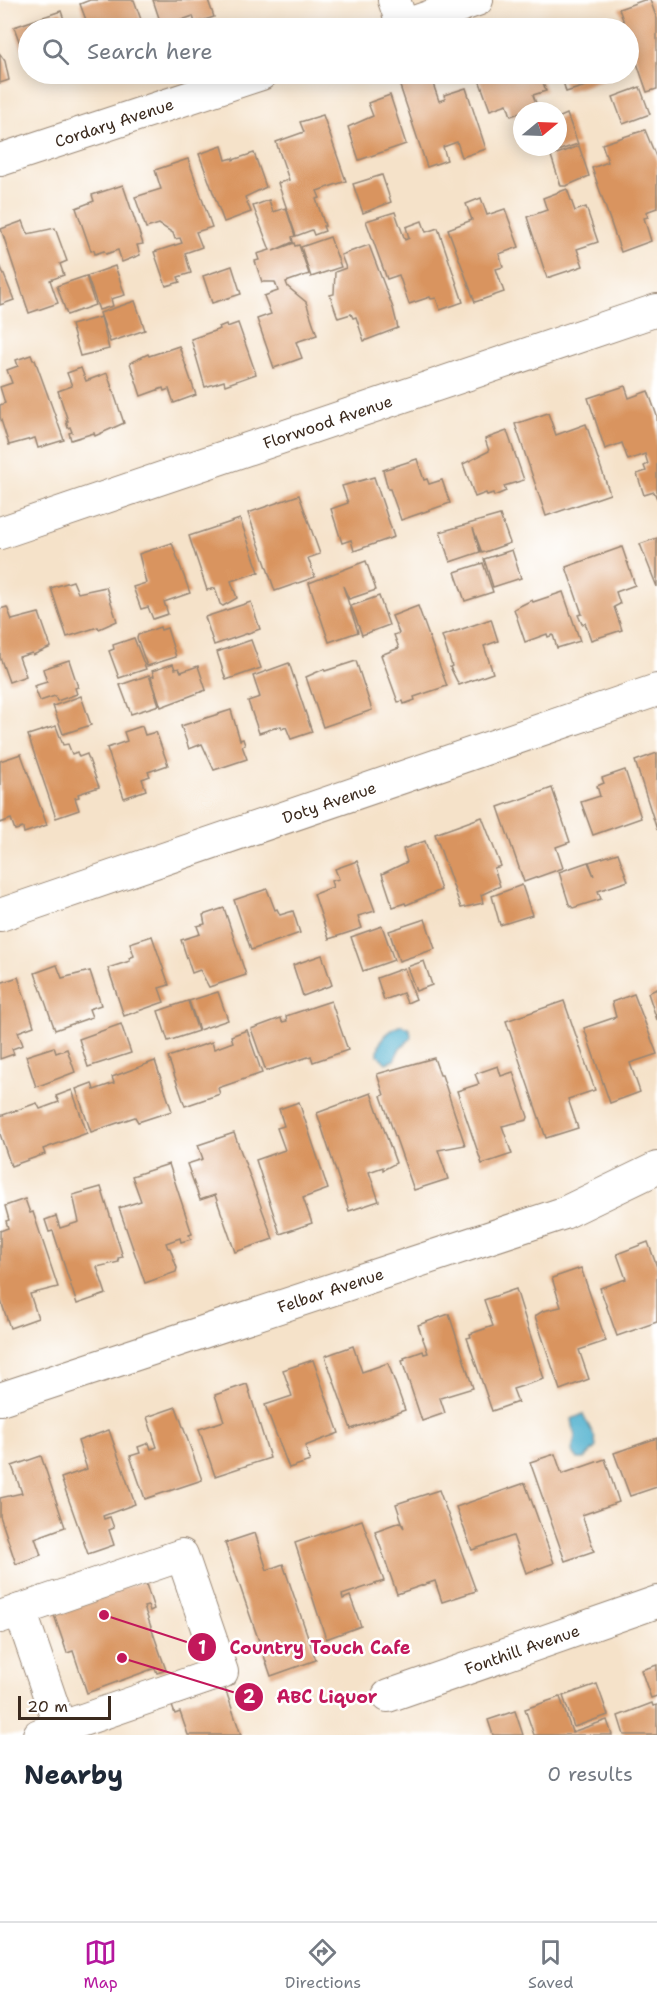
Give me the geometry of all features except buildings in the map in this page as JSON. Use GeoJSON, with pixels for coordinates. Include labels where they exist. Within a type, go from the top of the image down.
{"type":"FeatureCollection","features":[{"type":"Feature","properties":{"kind":"street"},"geometry":{"type":"LineString","coordinates":[[398,18],[477,0]]}},
{"type":"Feature","properties":{"kind":"street","name":"Cordary Avenue"},"geometry":{"type":"LineString","coordinates":[[0,160],[231,84]]}},
{"type":"Feature","properties":{"kind":"street","name":"Florwood Avenue"},"geometry":{"type":"LineString","coordinates":[[0,533],[657,310]]}},
{"type":"Feature","properties":{"kind":"street","name":"Doty Avenue"},"geometry":{"type":"LineString","coordinates":[[0,915],[657,690]]}},
{"type":"Feature","properties":{"kind":"street","name":"Felbar Avenue"},"geometry":{"type":"LineString","coordinates":[[0,1399],[564,1213],[657,1168]]}},
{"type":"Feature","properties":{"kind":"street"},"geometry":{"type":"LineString","coordinates":[[182,1555],[222,1672],[50,1731],[10,1614],[182,1555]]}},
{"type":"Feature","properties":{"kind":"street","name":"Fonthill Avenue"},"geometry":{"type":"LineString","coordinates":[[388,1695],[657,1602]]}},
{"type":"Feature","properties":{"kind":"water"},"geometry":{"type":"Polygon","coordinates":[[[401,1025],[410,1029],[411,1038],[399,1050],[394,1060],[386,1063],[378,1055],[379,1045],[388,1033],[401,1025]]]}},
{"type":"Feature","properties":{"kind":"water"},"geometry":{"type":"Polygon","coordinates":[[[583,1414],[595,1438],[596,1447],[584,1459],[578,1459],[572,1451],[575,1437],[572,1419],[583,1414]]]}},
{"type":"Feature","properties":{"kind":"place","name":"Country Touch Cafe"},"geometry":{"type":"Point","coordinates":[104,1615]}},
{"type":"Feature","properties":{"kind":"place","name":"ABC Liquor"},"geometry":{"type":"Point","coordinates":[122,1658]}}]}
